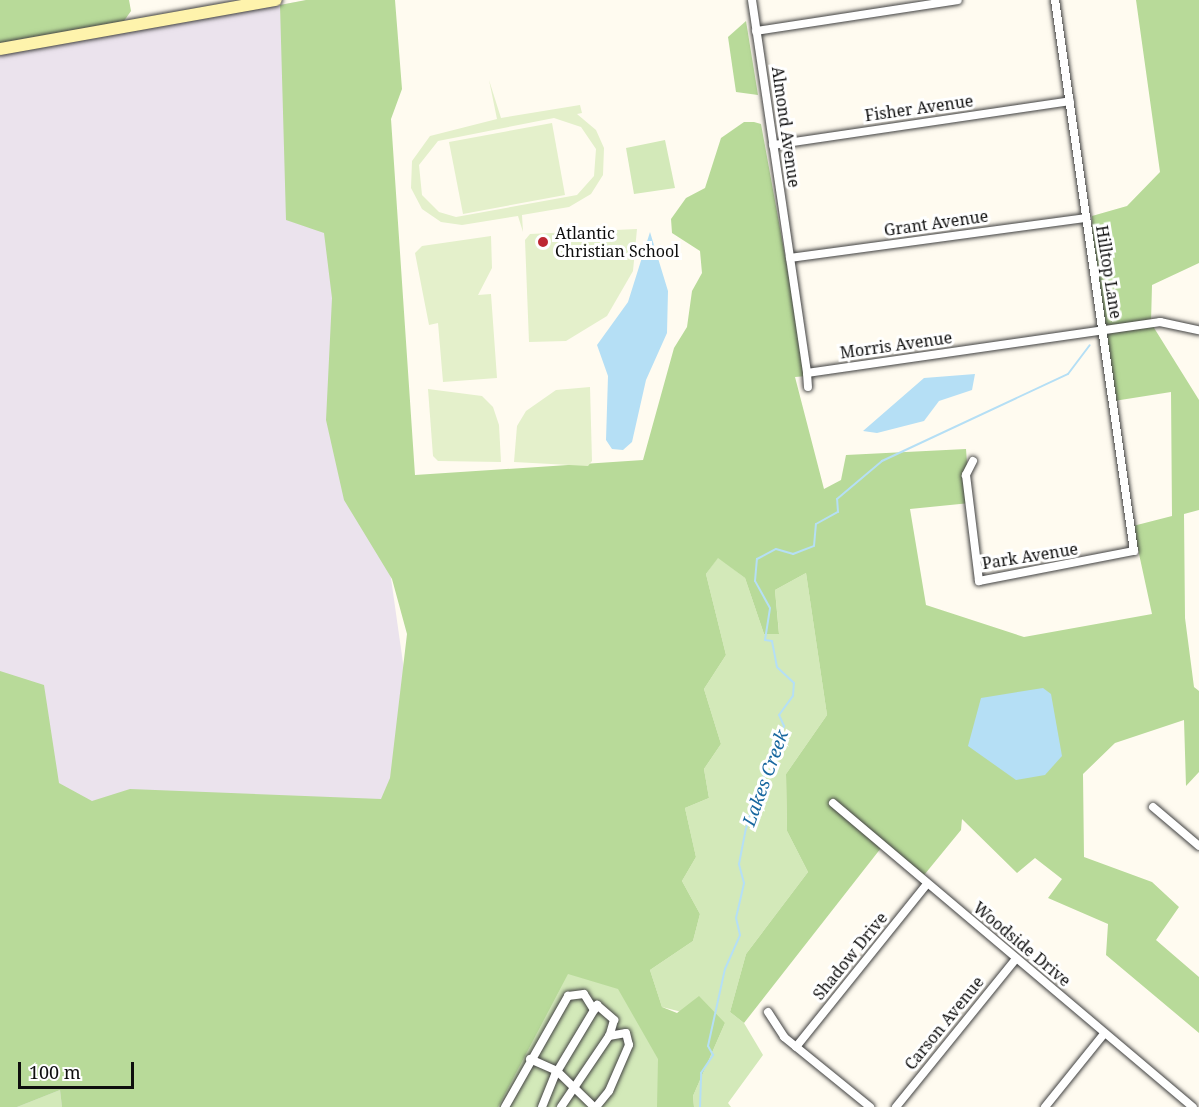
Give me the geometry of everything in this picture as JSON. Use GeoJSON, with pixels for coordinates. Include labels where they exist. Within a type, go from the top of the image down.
{"type":"FeatureCollection","features":[{"type":"Feature","properties":{"kind":"street"},"geometry":{"type":"LineString","coordinates":[[0,48],[276,0]]}},
{"type":"Feature","properties":{"kind":"street","name":"Almond Avenue"},"geometry":{"type":"LineString","coordinates":[[752,0],[790,258]]}},
{"type":"Feature","properties":{"kind":"street"},"geometry":{"type":"LineString","coordinates":[[756,31],[958,0]]}},
{"type":"Feature","properties":{"kind":"street","name":"Hilltop Lane"},"geometry":{"type":"LineString","coordinates":[[1054,0],[1135,549]]}},
{"type":"Feature","properties":{"kind":"street","name":"Fisher Avenue"},"geometry":{"type":"LineString","coordinates":[[773,145],[1070,101]]}},
{"type":"Feature","properties":{"kind":"street","name":"Grant Avenue"},"geometry":{"type":"LineString","coordinates":[[790,258],[1086,218]]}},
{"type":"Feature","properties":{"kind":"street"},"geometry":{"type":"LineString","coordinates":[[790,258],[808,387]]}},
{"type":"Feature","properties":{"kind":"street","name":"Morris Avenue"},"geometry":{"type":"LineString","coordinates":[[807,373],[1170,321],[1199,330]]}},
{"type":"Feature","properties":{"kind":"street","name":"Park Avenue"},"geometry":{"type":"LineString","coordinates":[[973,461],[966,475],[979,581],[1127,555],[1135,549]]}},
{"type":"Feature","properties":{"kind":"street","name":"Woodside Drive"},"geometry":{"type":"LineString","coordinates":[[832,803],[1192,1107]]}},
{"type":"Feature","properties":{"kind":"street"},"geometry":{"type":"LineString","coordinates":[[1153,807],[1199,846]]}},
{"type":"Feature","properties":{"kind":"street","name":"Shadow Drive"},"geometry":{"type":"LineString","coordinates":[[796,1047],[927,884]]}},
{"type":"Feature","properties":{"kind":"street","name":"Carson Avenue"},"geometry":{"type":"LineString","coordinates":[[896,1107],[1016,959]]}},
{"type":"Feature","properties":{"kind":"street"},"geometry":{"type":"LineString","coordinates":[[506,1107],[530,1059],[569,995],[584,994],[594,1010]]}},
{"type":"Feature","properties":{"kind":"street"},"geometry":{"type":"LineString","coordinates":[[542,1107],[557,1071],[594,1010],[600,1005],[612,1018],[615,1028],[561,1107]]}},
{"type":"Feature","properties":{"kind":"street"},"geometry":{"type":"LineString","coordinates":[[768,1012],[796,1047],[870,1107]]}},
{"type":"Feature","properties":{"kind":"street"},"geometry":{"type":"LineString","coordinates":[[530,1059],[557,1071],[595,1107],[609,1091],[630,1043],[624,1032],[609,1036]]}},
{"type":"Feature","properties":{"kind":"street"},"geometry":{"type":"LineString","coordinates":[[1045,1107],[1104,1034]]}},
{"type":"Feature","properties":{"kind":"shaded area"},"geometry":{"type":"Polygon","coordinates":[[[309,0],[463,1086],[318,1107],[0,1107],[0,50],[309,0]]]}},
{"type":"Feature","properties":{"kind":"green space"},"geometry":{"type":"Polygon","coordinates":[[[0,0],[129,0],[131,11],[124,21],[0,43],[0,0]]]}},
{"type":"Feature","properties":{"kind":"green space"},"geometry":{"type":"Polygon","coordinates":[[[306,0],[395,0],[402,89],[391,119],[415,475],[643,460],[674,348],[687,327],[692,291],[702,273],[700,251],[672,233],[671,219],[686,198],[705,188],[721,138],[744,122],[754,122],[761,124],[807,376],[795,377],[824,489],[841,480],[846,455],[966,449],[970,503],[910,509],[926,605],[1024,637],[1152,614],[1133,526],[1172,516],[1171,392],[1114,401],[1093,258],[1092,216],[1127,206],[1160,172],[1136,0],[1199,0],[1199,263],[1152,285],[1151,323],[1199,400],[1199,510],[1184,514],[1185,618],[1194,687],[1199,691],[1199,772],[1186,786],[1184,720],[1115,743],[1083,774],[1084,857],[1152,882],[1179,907],[1156,940],[1199,977],[1199,1033],[1106,955],[1108,924],[1048,898],[1062,879],[1035,858],[1017,873],[962,819],[961,830],[920,880],[881,848],[744,1023],[730,1012],[746,954],[808,872],[787,831],[786,774],[827,715],[806,573],[775,590],[779,634],[764,634],[745,578],[718,558],[706,574],[726,655],[704,689],[721,744],[704,769],[709,798],[685,808],[696,857],[682,881],[700,914],[693,941],[650,970],[662,1007],[677,1013],[699,996],[725,1023],[693,1096],[694,1107],[657,1107],[658,1059],[618,989],[568,974],[498,1107],[62,1107],[60,1090],[17,1107],[0,1107],[0,671],[44,685],[59,783],[92,801],[130,789],[381,799],[390,778],[407,634],[392,579],[344,500],[326,420],[332,298],[324,233],[286,220],[280,5],[306,0]]]}},
{"type":"Feature","properties":{"kind":"green space"},"geometry":{"type":"Polygon","coordinates":[[[746,21],[758,95],[736,92],[728,37],[746,21]]]}},
{"type":"Feature","properties":{"kind":"green space"},"geometry":{"type":"Polygon","coordinates":[[[489,80],[501,118],[580,105],[582,113],[577,114],[596,130],[604,148],[603,175],[591,194],[569,207],[522,215],[523,232],[518,216],[462,225],[441,222],[422,209],[411,188],[412,161],[430,136],[497,119],[489,80]],[[554,118],[438,141],[419,165],[422,195],[439,212],[456,217],[577,195],[594,176],[596,149],[581,127],[554,118]]]}},
{"type":"Feature","properties":{"kind":"green space"},"geometry":{"type":"Polygon","coordinates":[[[552,123],[565,195],[463,214],[449,142],[552,123]]]}},
{"type":"Feature","properties":{"kind":"green space"},"geometry":{"type":"Polygon","coordinates":[[[665,140],[675,188],[634,194],[626,148],[665,140]]]}},
{"type":"Feature","properties":{"kind":"green space"},"geometry":{"type":"Polygon","coordinates":[[[637,229],[633,271],[607,316],[566,341],[529,342],[525,240],[530,234],[637,229]]]}},
{"type":"Feature","properties":{"kind":"green space"},"geometry":{"type":"Polygon","coordinates":[[[491,236],[492,268],[478,295],[491,294],[497,378],[443,382],[438,323],[429,325],[415,253],[422,246],[491,236]]]}},
{"type":"Feature","properties":{"kind":"green space"},"geometry":{"type":"Polygon","coordinates":[[[590,387],[592,461],[588,466],[514,462],[517,426],[526,411],[556,390],[590,387]]]}},
{"type":"Feature","properties":{"kind":"green space"},"geometry":{"type":"Polygon","coordinates":[[[428,389],[482,396],[493,407],[499,425],[501,462],[438,461],[433,456],[428,389]]]}},
{"type":"Feature","properties":{"kind":"green space"},"geometry":{"type":"Polygon","coordinates":[[[718,557],[745,578],[764,634],[779,633],[775,590],[806,573],[827,715],[786,774],[787,831],[808,872],[746,954],[730,1012],[744,1023],[763,1055],[728,1103],[731,1107],[694,1107],[693,1096],[725,1023],[662,1007],[650,970],[693,941],[700,914],[682,881],[696,857],[685,808],[709,798],[704,769],[721,744],[704,689],[726,655],[706,574],[718,557]]]}},
{"type":"Feature","properties":{"kind":"green space"},"geometry":{"type":"Polygon","coordinates":[[[552,964],[637,991],[665,1044],[666,1107],[480,1107],[552,964]]]}},
{"type":"Feature","properties":{"kind":"green space"},"geometry":{"type":"Polygon","coordinates":[[[60,1090],[62,1107],[17,1107],[60,1090]]]}},
{"type":"Feature","properties":{"kind":"water"},"geometry":{"type":"Polygon","coordinates":[[[650,232],[668,291],[667,333],[646,380],[632,442],[623,450],[612,449],[606,440],[608,376],[597,345],[628,302],[650,232]]]}},
{"type":"Feature","properties":{"kind":"water"},"geometry":{"type":"Polygon","coordinates":[[[975,374],[972,390],[939,401],[924,421],[877,433],[863,431],[924,378],[975,374]]]}},
{"type":"Feature","properties":{"kind":"water"},"geometry":{"type":"Polygon","coordinates":[[[1043,688],[1051,694],[1062,756],[1045,775],[1016,780],[968,746],[981,698],[1043,688]]]}},
{"type":"Feature","properties":{"kind":"waterway","name":"Lakes Creek"},"geometry":{"type":"LineString","coordinates":[[700,1107],[701,1073],[713,1055],[708,1046],[725,969],[740,935],[736,918],[744,883],[739,864],[746,829],[753,803],[760,800],[766,761],[774,755],[784,726],[779,715],[793,696],[794,683],[777,667],[772,641],[765,640],[770,608],[755,581],[757,559],[776,549],[793,554],[814,546],[816,524],[838,512],[837,499],[882,461],[1068,374],[1090,345]]}},
{"type":"Feature","properties":{"kind":"place","name":"Atlantic Christian School"},"geometry":{"type":"Point","coordinates":[543,242]}}]}
